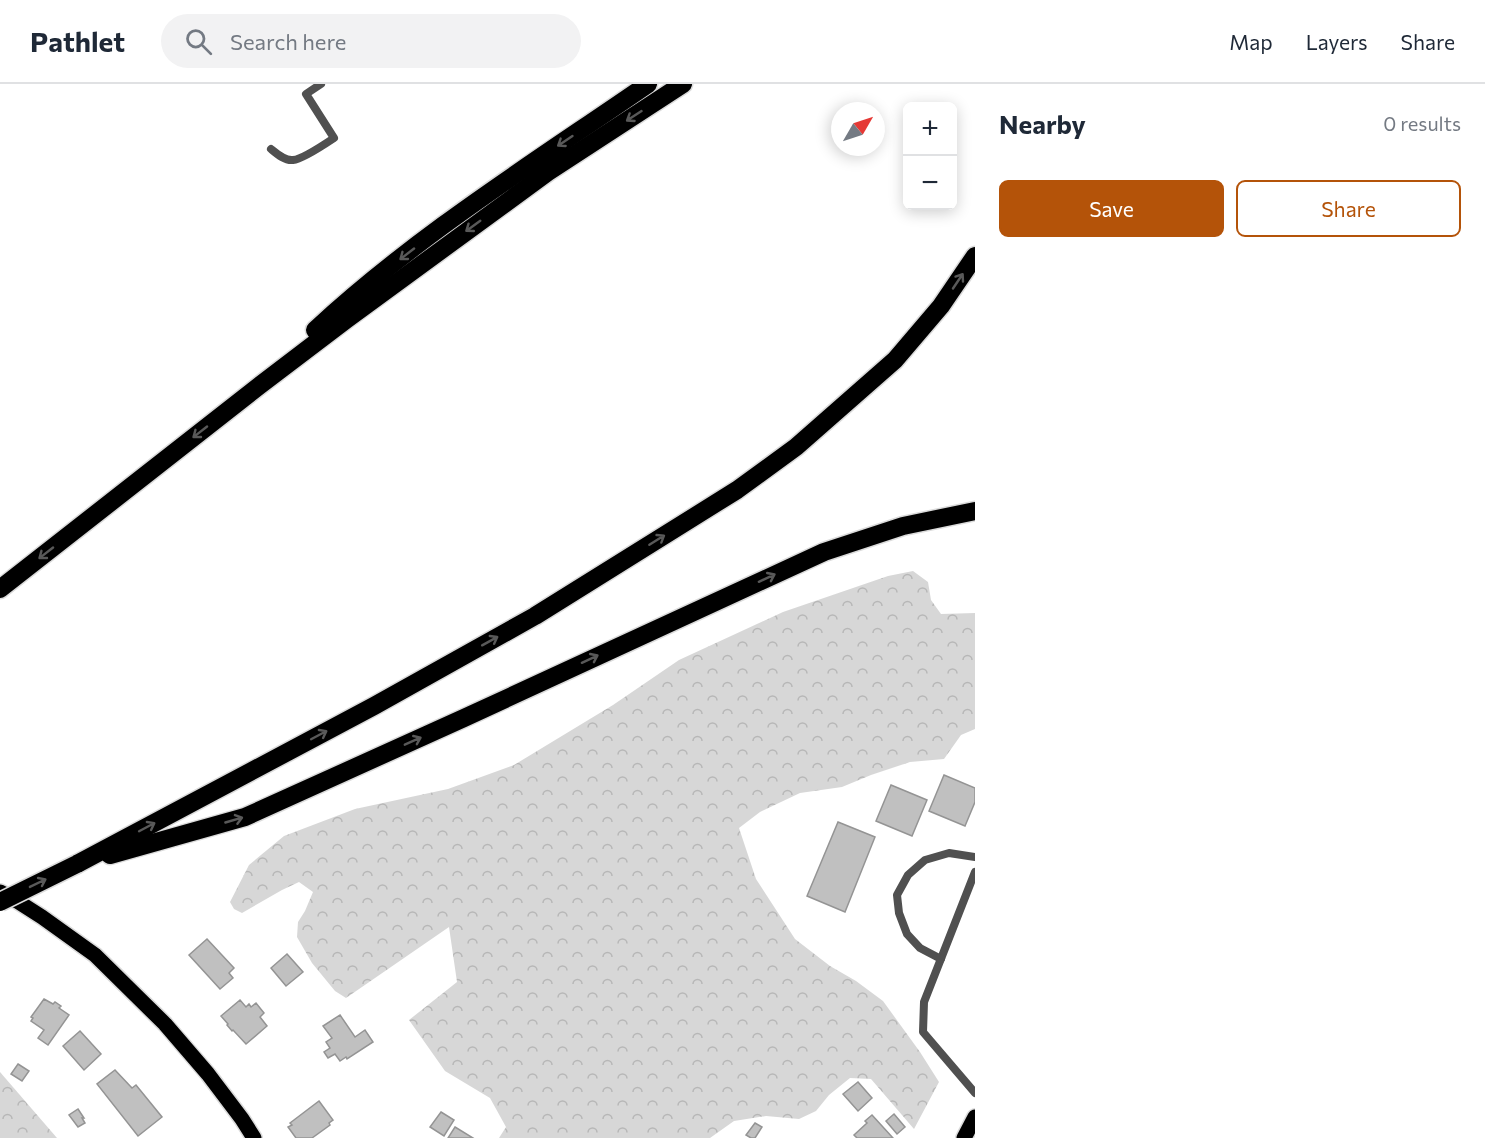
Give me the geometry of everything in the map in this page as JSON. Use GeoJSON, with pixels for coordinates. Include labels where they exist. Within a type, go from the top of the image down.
{"type":"FeatureCollection","features":[{"type":"Feature","properties":{"kind":"highway"},"geometry":{"type":"LineString","coordinates":[[228,410],[347,300],[458,215],[648,84]]}},
{"type":"Feature","properties":{"kind":"highway"},"geometry":{"type":"LineString","coordinates":[[0,589],[356,312],[548,172],[683,84]]}},
{"type":"Feature","properties":{"kind":"highway"},"geometry":{"type":"LineString","coordinates":[[0,902],[77,864],[374,706],[535,616],[737,490],[796,447],[895,360],[941,306],[975,256]]}},
{"type":"Feature","properties":{"kind":"highway"},"geometry":{"type":"LineString","coordinates":[[77,864],[245,817],[824,552],[903,526],[975,511]]}},
{"type":"Feature","properties":{"kind":"main road"},"geometry":{"type":"LineString","coordinates":[[0,892],[34,912],[95,955],[165,1024],[208,1074],[254,1138]]}},
{"type":"Feature","properties":{"kind":"main road"},"geometry":{"type":"LineString","coordinates":[[964,1138],[975,1117]]}},
{"type":"Feature","properties":{"kind":"lane"},"geometry":{"type":"LineString","coordinates":[[271,149],[279,156],[293,160],[314,152],[334,138],[306,94],[321,84]]}},
{"type":"Feature","properties":{"kind":"lane"},"geometry":{"type":"LineString","coordinates":[[941,958],[920,948],[907,934],[899,913],[897,895],[908,875],[926,860],[950,853],[975,857]]}},
{"type":"Feature","properties":{"kind":"lane"},"geometry":{"type":"LineString","coordinates":[[975,872],[924,1002],[923,1032],[975,1093]]}},
{"type":"Feature","properties":{"kind":"green space"},"geometry":{"type":"Polygon","coordinates":[[[913,571],[928,582],[931,600],[941,614],[975,613],[975,729],[961,735],[944,759],[910,762],[842,787],[800,793],[760,812],[739,828],[756,879],[795,939],[830,966],[856,981],[883,1001],[939,1082],[914,1129],[871,1079],[850,1078],[829,1095],[816,1111],[799,1119],[766,1116],[734,1121],[710,1138],[499,1138],[506,1127],[490,1098],[445,1071],[409,1020],[457,982],[449,927],[346,998],[335,991],[312,963],[297,937],[298,922],[313,892],[299,882],[242,913],[234,909],[230,902],[249,865],[284,836],[355,809],[448,789],[514,765],[613,705],[679,660],[783,612],[888,576],[913,571]]]}},
{"type":"Feature","properties":{"kind":"green space"},"geometry":{"type":"Polygon","coordinates":[[[0,1072],[57,1138],[0,1138],[0,1072]]]}},
{"type":"Feature","properties":{"kind":"building"},"geometry":{"type":"Polygon","coordinates":[[[944,775],[975,788],[975,802],[965,826],[929,811],[944,775]]]}},
{"type":"Feature","properties":{"kind":"building"},"geometry":{"type":"Polygon","coordinates":[[[891,785],[927,800],[912,836],[876,821],[891,785]]]}},
{"type":"Feature","properties":{"kind":"building"},"geometry":{"type":"Polygon","coordinates":[[[838,822],[875,837],[845,912],[807,896],[838,822]]]}},
{"type":"Feature","properties":{"kind":"building"},"geometry":{"type":"Polygon","coordinates":[[[207,939],[234,968],[229,973],[233,978],[220,989],[189,955],[207,939]]]}},
{"type":"Feature","properties":{"kind":"building"},"geometry":{"type":"Polygon","coordinates":[[[287,954],[303,972],[286,986],[271,968],[287,954]]]}},
{"type":"Feature","properties":{"kind":"building"},"geometry":{"type":"Polygon","coordinates":[[[44,999],[53,1004],[55,1002],[69,1015],[48,1045],[38,1038],[44,1030],[31,1021],[33,1018],[31,1017],[44,999]]]}},
{"type":"Feature","properties":{"kind":"building"},"geometry":{"type":"Polygon","coordinates":[[[240,1000],[246,1007],[249,1004],[251,1007],[256,1003],[264,1013],[260,1017],[267,1026],[246,1044],[221,1016],[240,1000]]]}},
{"type":"Feature","properties":{"kind":"building"},"geometry":{"type":"Polygon","coordinates":[[[340,1015],[355,1037],[365,1030],[373,1042],[340,1061],[335,1054],[328,1058],[324,1052],[330,1048],[326,1042],[332,1038],[323,1026],[340,1015]]]}},
{"type":"Feature","properties":{"kind":"building"},"geometry":{"type":"Polygon","coordinates":[[[80,1031],[101,1054],[84,1070],[63,1046],[80,1031]]]}},
{"type":"Feature","properties":{"kind":"building"},"geometry":{"type":"Polygon","coordinates":[[[18,1064],[29,1071],[22,1081],[11,1074],[18,1064]]]}},
{"type":"Feature","properties":{"kind":"building"},"geometry":{"type":"Polygon","coordinates":[[[115,1070],[132,1088],[136,1085],[162,1117],[138,1136],[97,1084],[115,1070]]]}},
{"type":"Feature","properties":{"kind":"building"},"geometry":{"type":"Polygon","coordinates":[[[858,1082],[872,1098],[858,1111],[843,1094],[858,1082]]]}},
{"type":"Feature","properties":{"kind":"building"},"geometry":{"type":"Polygon","coordinates":[[[319,1101],[333,1120],[329,1123],[330,1125],[312,1138],[296,1138],[288,1127],[292,1125],[290,1123],[319,1101]]]}},
{"type":"Feature","properties":{"kind":"building"},"geometry":{"type":"Polygon","coordinates":[[[78,1109],[85,1123],[78,1127],[69,1115],[78,1109]]]}},
{"type":"Feature","properties":{"kind":"building"},"geometry":{"type":"Polygon","coordinates":[[[441,1112],[454,1120],[444,1136],[430,1127],[441,1112]]]}},
{"type":"Feature","properties":{"kind":"building"},"geometry":{"type":"Polygon","coordinates":[[[894,1114],[905,1127],[897,1134],[886,1121],[894,1114]]]}},
{"type":"Feature","properties":{"kind":"building"},"geometry":{"type":"Polygon","coordinates":[[[872,1115],[893,1138],[857,1138],[854,1135],[872,1115]]]}},
{"type":"Feature","properties":{"kind":"building"},"geometry":{"type":"Polygon","coordinates":[[[755,1123],[762,1127],[755,1138],[751,1138],[746,1135],[755,1123]]]}},
{"type":"Feature","properties":{"kind":"building"},"geometry":{"type":"Polygon","coordinates":[[[455,1127],[473,1138],[448,1138],[455,1127]]]}}]}
